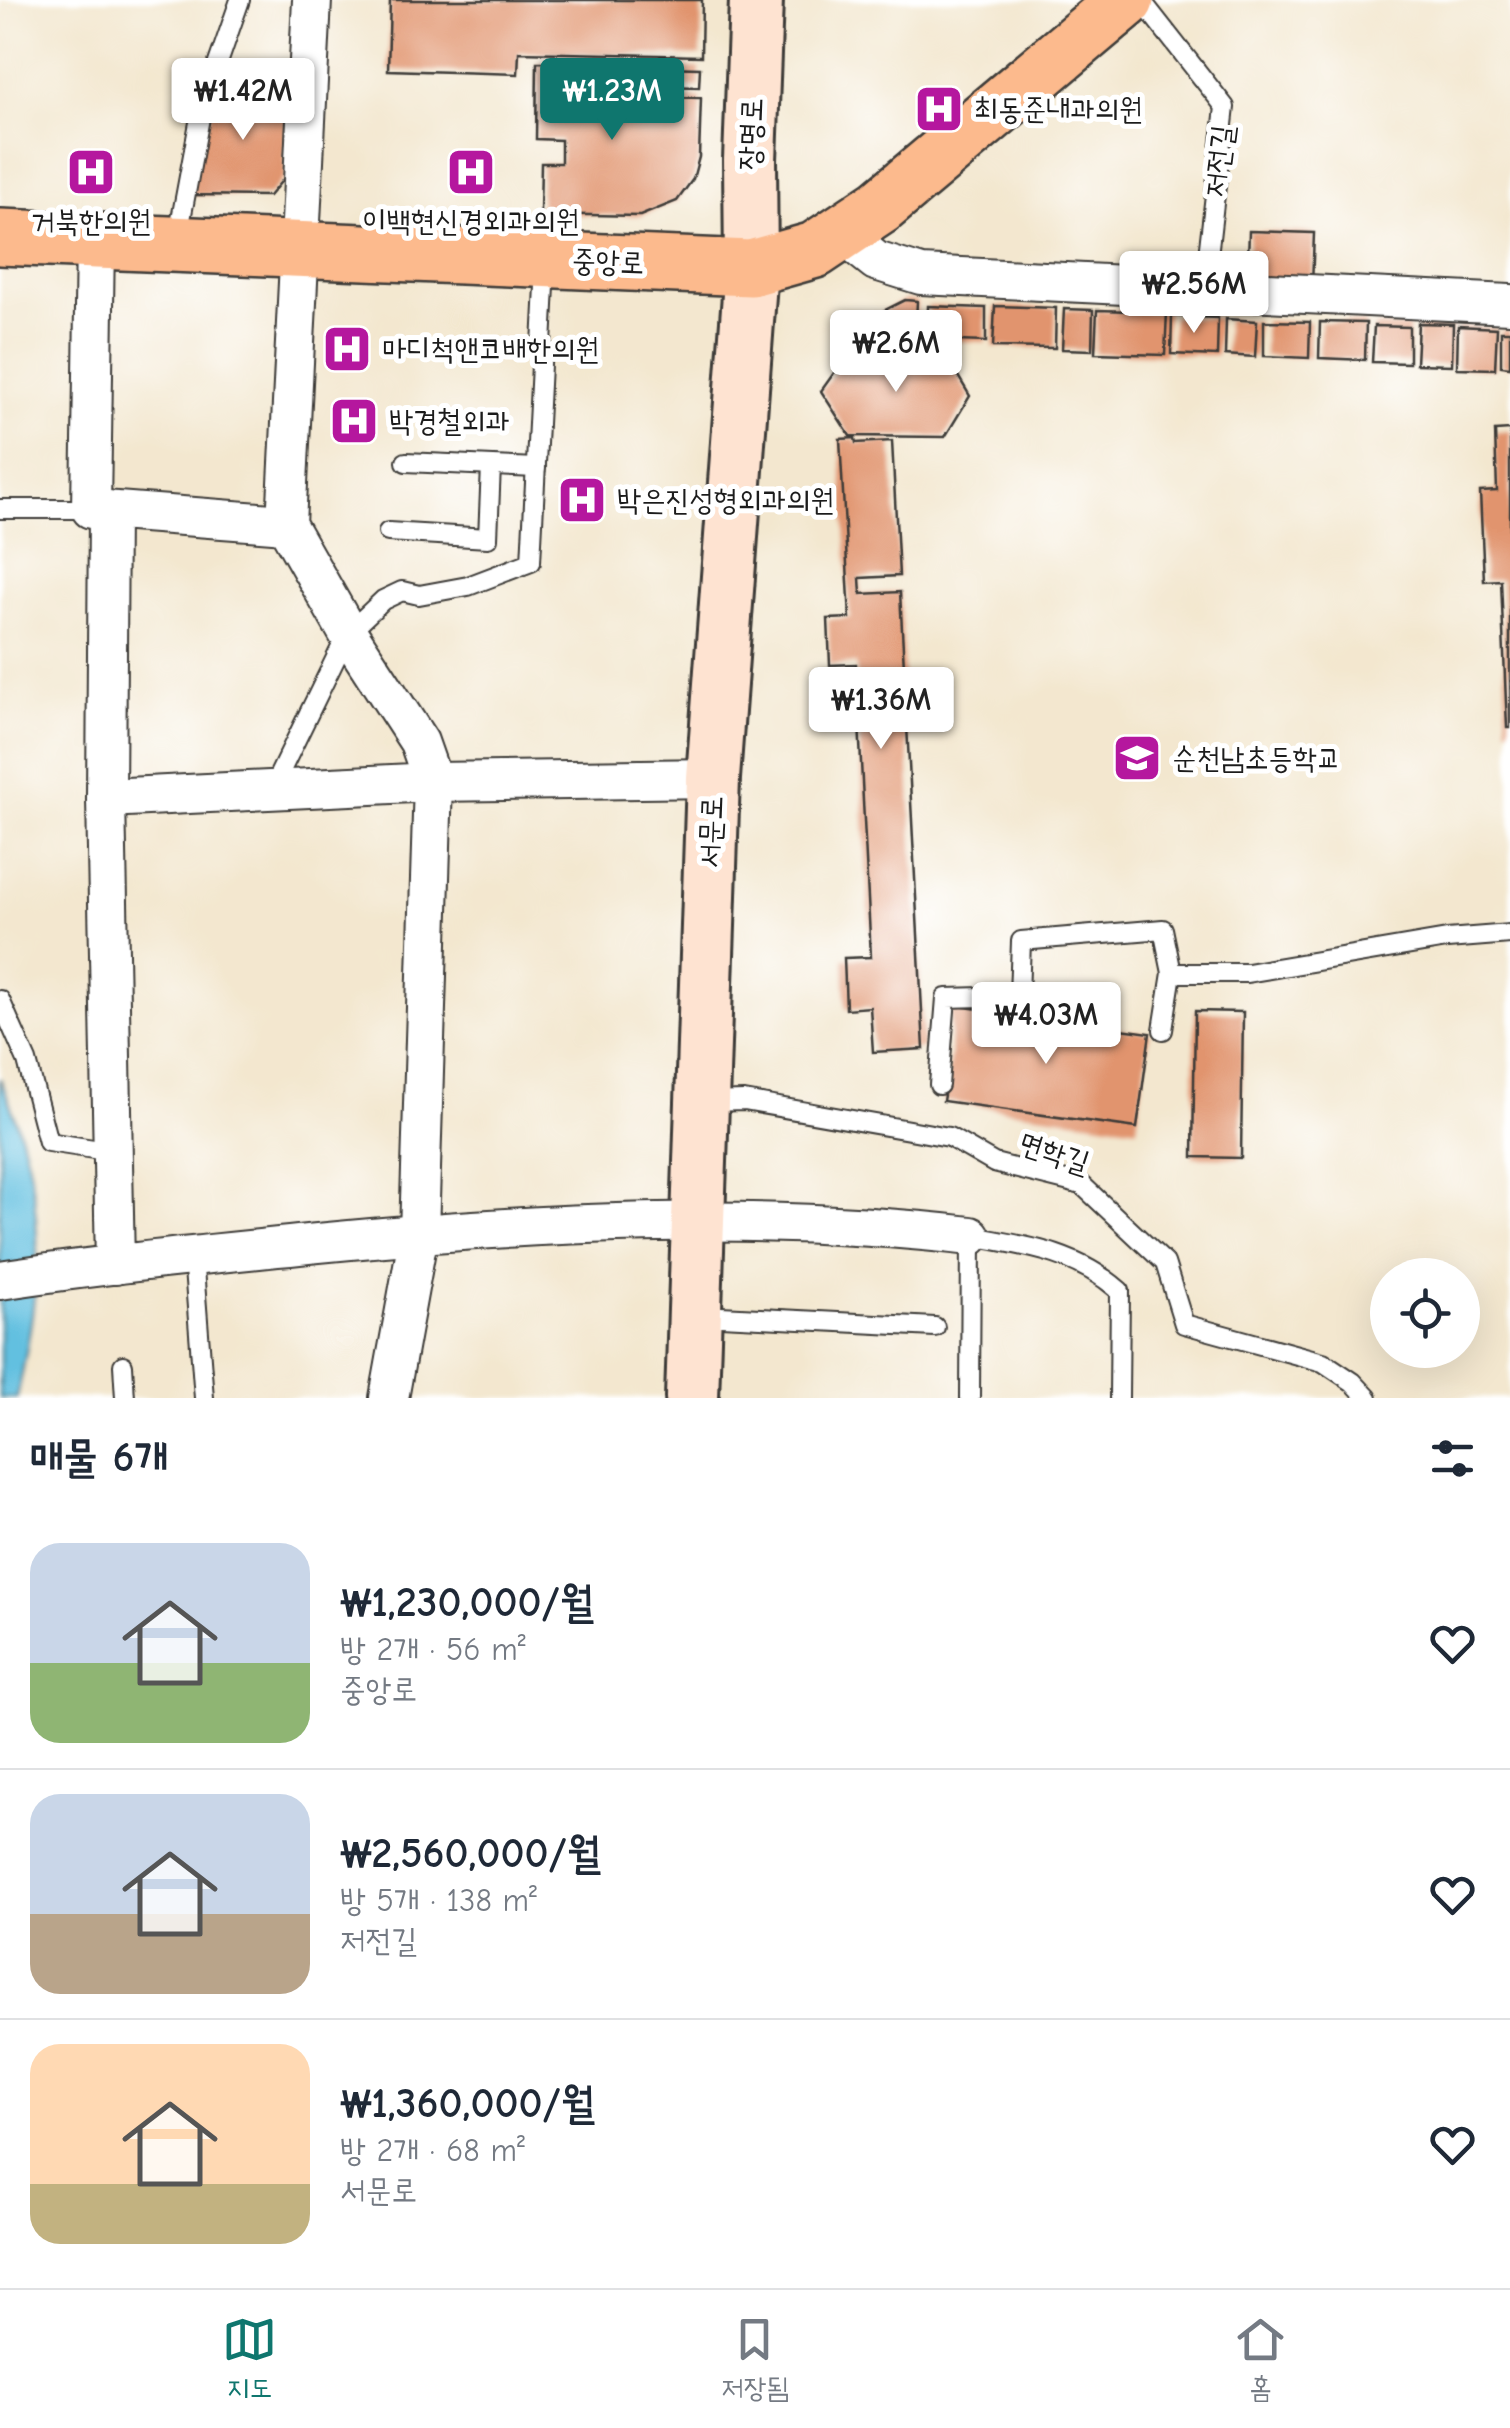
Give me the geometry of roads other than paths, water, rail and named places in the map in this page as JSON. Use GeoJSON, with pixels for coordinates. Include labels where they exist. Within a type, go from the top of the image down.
{"type":"FeatureCollection","features":[{"type":"Feature","properties":{"kind":"main road","name":"중앙로"},"geometry":{"type":"LineString","coordinates":[[0,237],[751,268],[814,250],[842,234],[896,194],[1126,0]]}},
{"type":"Feature","properties":{"kind":"street"},"geometry":{"type":"LineString","coordinates":[[312,0],[286,524],[348,633],[419,742],[433,782],[419,1233],[389,1398]]}},
{"type":"Feature","properties":{"kind":"street","name":"장명로"},"geometry":{"type":"LineString","coordinates":[[751,268],[750,160],[756,0]]}},
{"type":"Feature","properties":{"kind":"street"},"geometry":{"type":"LineString","coordinates":[[842,234],[876,261],[921,276],[1510,304]]}},
{"type":"Feature","properties":{"kind":"street"},"geometry":{"type":"LineString","coordinates":[[95,241],[115,1265]]}},
{"type":"Feature","properties":{"kind":"street","name":"서문로"},"geometry":{"type":"LineString","coordinates":[[692,1398],[714,778],[751,268]]}},
{"type":"Feature","properties":{"kind":"street"},"geometry":{"type":"LineString","coordinates":[[100,509],[286,524]]}},
{"type":"Feature","properties":{"kind":"street"},"geometry":{"type":"LineString","coordinates":[[106,798],[433,782],[714,778]]}},
{"type":"Feature","properties":{"kind":"street"},"geometry":{"type":"LineString","coordinates":[[0,1280],[419,1233],[698,1220],[971,1236]]}},
{"type":"Feature","properties":{"kind":"lane"},"geometry":{"type":"LineString","coordinates":[[177,244],[200,112],[240,0]]}},
{"type":"Feature","properties":{"kind":"lane","name":"저전길"},"geometry":{"type":"LineString","coordinates":[[1141,0],[1225,107],[1204,291]]}},
{"type":"Feature","properties":{"kind":"lane"},"geometry":{"type":"LineString","coordinates":[[272,790],[348,633],[383,600],[402,591],[419,594],[468,586],[531,562],[546,259]]}},
{"type":"Feature","properties":{"kind":"lane"},"geometry":{"type":"LineString","coordinates":[[406,462],[536,468]]}},
{"type":"Feature","properties":{"kind":"lane"},"geometry":{"type":"LineString","coordinates":[[388,532],[488,538],[491,466]]}},
{"type":"Feature","properties":{"kind":"lane"},"geometry":{"type":"LineString","coordinates":[[0,509],[100,509]]}},
{"type":"Feature","properties":{"kind":"lane"},"geometry":{"type":"LineString","coordinates":[[939,1086],[946,998],[1019,996],[1021,941],[1162,930],[1172,973],[1163,1030]]}},
{"type":"Feature","properties":{"kind":"lane"},"geometry":{"type":"LineString","coordinates":[[1172,973],[1247,974],[1435,941],[1510,934]]}},
{"type":"Feature","properties":{"kind":"lane"},"geometry":{"type":"LineString","coordinates":[[0,1000],[27,1061],[48,1142],[114,1152]]}},
{"type":"Feature","properties":{"kind":"lane","name":"면학길"},"geometry":{"type":"LineString","coordinates":[[702,1102],[744,1102],[950,1138],[994,1163],[1082,1185],[1165,1263],[1184,1324],[1323,1362],[1353,1382],[1368,1398]]}},
{"type":"Feature","properties":{"kind":"lane"},"geometry":{"type":"LineString","coordinates":[[970,1398],[971,1236],[1036,1248],[1082,1263],[1098,1271],[1120,1291],[1119,1398]]}},
{"type":"Feature","properties":{"kind":"lane"},"geometry":{"type":"LineString","coordinates":[[193,1256],[204,1398]]}},
{"type":"Feature","properties":{"kind":"lane"},"geometry":{"type":"LineString","coordinates":[[695,1314],[935,1328]]}},
{"type":"Feature","properties":{"kind":"lane"},"geometry":{"type":"LineString","coordinates":[[124,1364],[126,1398]]}},
{"type":"Feature","properties":{"kind":"water"},"geometry":{"type":"Polygon","coordinates":[[[0,1078],[27,1161],[37,1236],[32,1313],[17,1398],[0,1398],[0,1078]]]}},
{"type":"Feature","properties":{"kind":"place","name":"최동준내과의원"},"geometry":{"type":"Point","coordinates":[939,109]}},
{"type":"Feature","properties":{"kind":"place","name":"거북한의원"},"geometry":{"type":"Point","coordinates":[91,172]}},
{"type":"Feature","properties":{"kind":"place","name":"이백현신경외과의원"},"geometry":{"type":"Point","coordinates":[471,172]}},
{"type":"Feature","properties":{"kind":"place","name":"마디척앤코배한의원"},"geometry":{"type":"Point","coordinates":[347,349]}},
{"type":"Feature","properties":{"kind":"place","name":"박경철외과"},"geometry":{"type":"Point","coordinates":[354,421]}},
{"type":"Feature","properties":{"kind":"place","name":"박은진성형외과의원"},"geometry":{"type":"Point","coordinates":[582,500]}},
{"type":"Feature","properties":{"kind":"place","name":"순천남초등학교"},"geometry":{"type":"Point","coordinates":[1137,758]}}]}
